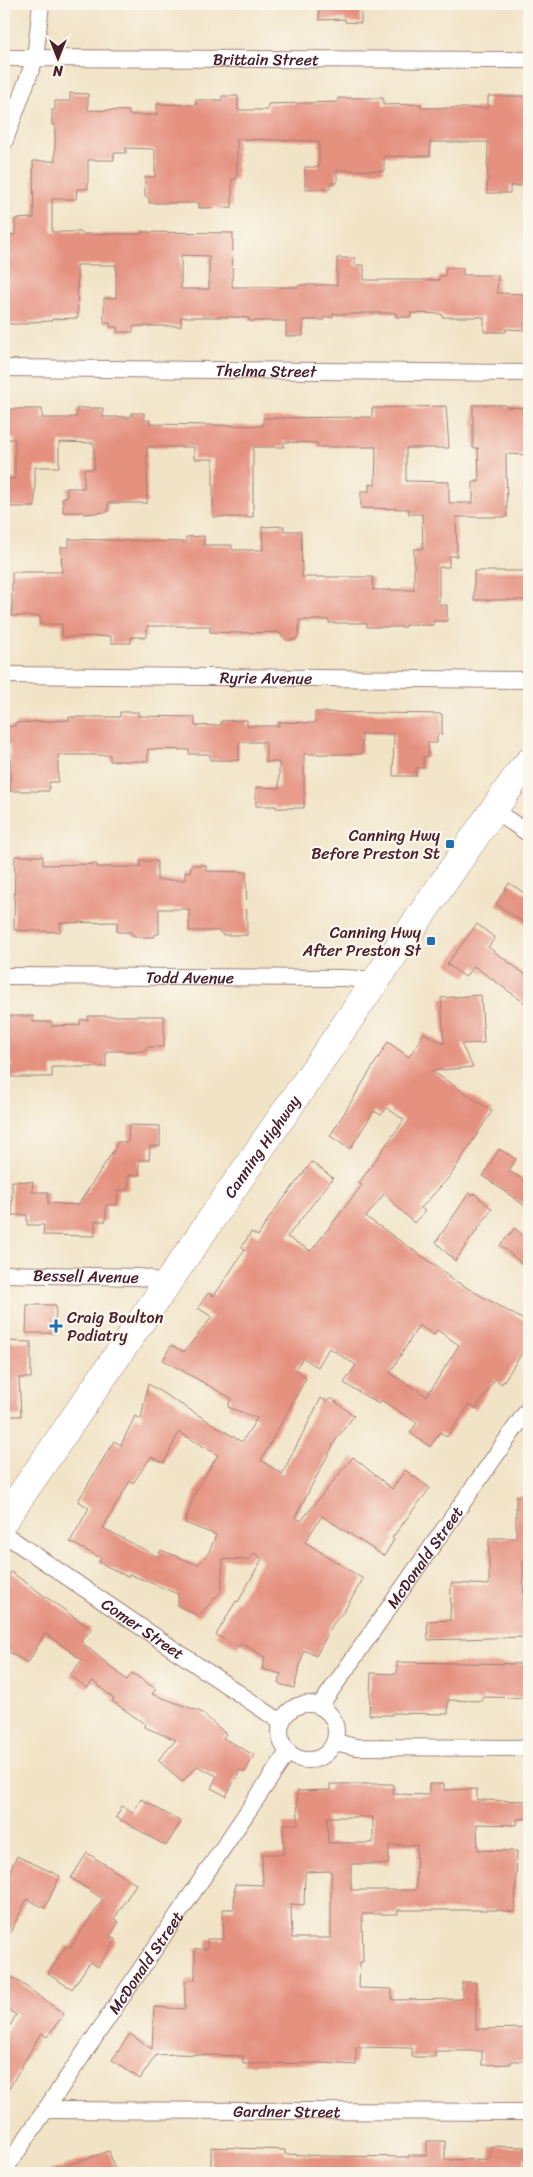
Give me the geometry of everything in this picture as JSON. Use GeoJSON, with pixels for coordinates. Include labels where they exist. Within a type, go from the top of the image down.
{"type":"FeatureCollection","features":[{"type":"Feature","properties":{"kind":"highway","name":"Canning Highway"},"geometry":{"type":"LineString","coordinates":[[4,1520],[378,980],[526,762]]}},
{"type":"Feature","properties":{"kind":"street"},"geometry":{"type":"LineString","coordinates":[[4,143],[35,59],[41,4]]}},
{"type":"Feature","properties":{"kind":"street","name":"Brittain Street"},"geometry":{"type":"LineString","coordinates":[[4,58],[529,60]]}},
{"type":"Feature","properties":{"kind":"street","name":"Thelma Street"},"geometry":{"type":"LineString","coordinates":[[4,368],[529,373]]}},
{"type":"Feature","properties":{"kind":"street","name":"Ryrie Avenue"},"geometry":{"type":"LineString","coordinates":[[4,675],[529,680]]}},
{"type":"Feature","properties":{"kind":"street"},"geometry":{"type":"LineString","coordinates":[[494,810],[529,834]]}},
{"type":"Feature","properties":{"kind":"street","name":"Todd Avenue"},"geometry":{"type":"LineString","coordinates":[[4,976],[343,978],[378,980]]}},
{"type":"Feature","properties":{"kind":"street","name":"Bessell Avenue"},"geometry":{"type":"LineString","coordinates":[[4,1274],[138,1277],[148,1278],[165,1289]]}},
{"type":"Feature","properties":{"kind":"street","name":"McDonald Street"},"geometry":{"type":"LineString","coordinates":[[320,1706],[529,1408]]}},
{"type":"Feature","properties":{"kind":"street","name":"Comer Street"},"geometry":{"type":"LineString","coordinates":[[4,1534],[281,1722]]}},
{"type":"Feature","properties":{"kind":"street"},"geometry":{"type":"LineString","coordinates":[[304,1704],[320,1706],[328,1711],[334,1719],[337,1729],[335,1742],[330,1751],[313,1760],[303,1760],[288,1752],[282,1744],[280,1734],[281,1722],[286,1713],[294,1707],[304,1704]]}},
{"type":"Feature","properties":{"kind":"street"},"geometry":{"type":"LineString","coordinates":[[335,1742],[356,1748],[529,1748]]}},
{"type":"Feature","properties":{"kind":"street","name":"McDonald Street"},"geometry":{"type":"LineString","coordinates":[[4,2171],[288,1752]]}},
{"type":"Feature","properties":{"kind":"street","name":"Gardner Street"},"geometry":{"type":"LineString","coordinates":[[45,2110],[529,2112]]}},
{"type":"Feature","properties":{"kind":"building"},"geometry":{"type":"Polygon","coordinates":[[[319,4],[361,4],[361,23],[345,22],[345,19],[319,20],[319,4]]]}},
{"type":"Feature","properties":{"kind":"building"},"geometry":{"type":"Polygon","coordinates":[[[70,93],[88,94],[88,110],[129,111],[129,115],[157,115],[157,104],[196,105],[196,100],[222,100],[222,96],[238,96],[238,110],[268,110],[268,104],[338,102],[338,98],[383,98],[383,105],[421,104],[421,108],[488,108],[488,96],[529,96],[529,186],[510,186],[510,193],[487,193],[488,142],[430,142],[430,156],[384,156],[384,171],[337,170],[337,183],[330,183],[330,189],[305,189],[305,167],[319,167],[319,141],[237,139],[237,179],[232,179],[232,207],[199,208],[199,203],[149,203],[149,197],[145,197],[145,177],[155,177],[155,150],[153,149],[126,148],[126,153],[114,153],[114,160],[88,160],[88,189],[77,189],[76,199],[52,199],[52,232],[82,232],[82,234],[141,234],[141,232],[233,233],[232,287],[337,285],[337,258],[355,258],[355,265],[364,265],[364,280],[439,280],[439,276],[445,276],[445,268],[463,268],[463,275],[498,275],[497,293],[528,294],[528,323],[524,323],[524,330],[506,329],[506,332],[484,332],[484,317],[442,317],[442,314],[411,313],[411,317],[396,317],[396,313],[361,313],[333,314],[333,317],[324,317],[324,320],[303,320],[303,336],[286,336],[286,321],[249,321],[249,318],[236,317],[181,317],[181,326],[133,326],[133,332],[117,332],[117,327],[110,327],[110,323],[104,323],[104,298],[116,298],[116,265],[77,265],[78,318],[52,319],[52,321],[29,322],[29,324],[4,324],[4,260],[9,259],[9,235],[15,235],[15,219],[34,218],[33,161],[55,161],[55,125],[52,125],[52,110],[55,110],[55,101],[70,101],[70,93]],[[181,255],[181,289],[209,289],[209,256],[181,255]]]}},
{"type":"Feature","properties":{"kind":"building"},"geometry":{"type":"Polygon","coordinates":[[[473,405],[506,405],[506,407],[529,408],[529,455],[506,454],[507,517],[456,517],[457,556],[449,556],[449,567],[439,567],[439,605],[447,605],[447,621],[433,621],[433,625],[367,627],[367,623],[329,623],[329,620],[299,620],[299,634],[295,640],[286,640],[278,632],[210,632],[210,626],[147,626],[147,637],[131,637],[131,643],[111,643],[111,636],[62,637],[62,624],[40,624],[40,616],[12,616],[12,572],[62,572],[61,547],[69,547],[69,539],[186,542],[186,537],[204,536],[204,545],[232,545],[232,550],[263,550],[262,527],[284,526],[284,531],[301,531],[302,577],[373,577],[373,590],[414,590],[414,549],[423,549],[422,514],[409,514],[409,509],[361,508],[361,491],[369,491],[369,484],[375,485],[376,447],[317,447],[317,443],[284,442],[284,447],[253,447],[253,517],[213,517],[213,459],[194,459],[194,447],[147,447],[147,503],[108,503],[108,512],[84,514],[84,512],[63,512],[63,497],[67,497],[67,488],[84,488],[84,469],[94,469],[94,443],[59,442],[59,467],[35,467],[35,507],[4,507],[4,479],[15,479],[15,439],[4,439],[4,409],[42,409],[42,418],[70,418],[77,417],[77,408],[103,408],[103,417],[131,417],[131,413],[144,413],[144,420],[150,420],[150,424],[263,426],[263,418],[372,417],[372,408],[446,406],[449,448],[406,448],[406,481],[449,482],[449,503],[473,503],[473,482],[479,482],[478,448],[473,448],[473,405]]]}},
{"type":"Feature","properties":{"kind":"building"},"geometry":{"type":"Polygon","coordinates":[[[474,571],[529,571],[529,600],[474,600],[474,571]]]}},
{"type":"Feature","properties":{"kind":"building"},"geometry":{"type":"Polygon","coordinates":[[[120,712],[138,712],[138,716],[195,717],[195,726],[221,725],[221,721],[247,720],[247,726],[279,726],[279,722],[315,723],[315,712],[442,714],[442,735],[437,734],[437,743],[428,743],[428,757],[423,757],[423,768],[416,768],[416,776],[393,776],[394,734],[362,734],[362,754],[304,754],[304,808],[256,806],[256,787],[279,788],[279,762],[266,762],[266,742],[239,742],[239,760],[210,760],[210,754],[189,754],[189,750],[148,749],[148,761],[110,761],[110,755],[58,755],[58,782],[49,782],[49,791],[10,791],[10,745],[4,745],[4,727],[15,726],[15,723],[69,720],[69,717],[120,717],[120,712]]]}},
{"type":"Feature","properties":{"kind":"building"},"geometry":{"type":"Polygon","coordinates":[[[15,856],[43,856],[43,865],[97,864],[97,867],[140,867],[140,861],[157,861],[157,880],[185,880],[185,872],[190,872],[191,865],[206,865],[206,871],[246,872],[247,935],[223,935],[219,931],[189,931],[189,909],[159,909],[159,934],[155,934],[155,937],[135,937],[135,935],[131,935],[131,932],[117,932],[117,922],[60,923],[60,932],[14,930],[15,856]]]}},
{"type":"Feature","properties":{"kind":"building"},"geometry":{"type":"Polygon","coordinates":[[[509,883],[529,896],[529,926],[496,904],[509,883]]]}},
{"type":"Feature","properties":{"kind":"building"},"geometry":{"type":"Polygon","coordinates":[[[477,924],[495,938],[488,947],[529,977],[529,1006],[474,966],[465,977],[447,964],[477,924]]]}},
{"type":"Feature","properties":{"kind":"building"},"geometry":{"type":"Polygon","coordinates":[[[481,995],[484,1043],[461,1044],[473,1067],[432,1071],[492,1111],[451,1175],[421,1208],[425,1211],[414,1223],[384,1194],[366,1217],[449,1275],[448,1277],[529,1323],[529,1342],[502,1384],[495,1379],[476,1409],[469,1405],[447,1437],[440,1432],[430,1447],[410,1433],[417,1423],[381,1400],[379,1404],[344,1383],[356,1365],[329,1348],[318,1367],[303,1358],[295,1369],[306,1378],[261,1460],[282,1474],[321,1398],[327,1402],[331,1398],[354,1416],[337,1438],[295,1517],[301,1521],[353,1457],[392,1489],[405,1470],[430,1488],[392,1538],[394,1540],[384,1556],[322,1516],[305,1542],[363,1579],[344,1611],[333,1624],[316,1656],[304,1650],[294,1688],[279,1684],[281,1674],[262,1669],[265,1657],[241,1643],[238,1648],[216,1635],[236,1601],[238,1602],[262,1559],[254,1553],[248,1560],[223,1559],[221,1591],[199,1616],[178,1606],[178,1594],[129,1574],[128,1577],[99,1562],[101,1558],[70,1542],[89,1508],[78,1501],[114,1441],[121,1445],[135,1416],[141,1419],[148,1384],[242,1442],[257,1418],[228,1407],[231,1398],[163,1360],[171,1345],[184,1352],[212,1317],[198,1308],[208,1293],[214,1296],[245,1249],[242,1247],[251,1232],[258,1236],[271,1215],[312,1162],[333,1178],[287,1237],[311,1251],[362,1185],[359,1183],[404,1120],[387,1108],[381,1115],[374,1111],[350,1149],[330,1136],[388,1042],[409,1057],[424,1033],[444,1044],[441,998],[481,995]],[[419,1325],[390,1373],[427,1396],[459,1345],[437,1330],[434,1335],[419,1325]],[[179,1432],[164,1463],[151,1457],[133,1483],[130,1481],[103,1528],[158,1557],[161,1550],[198,1565],[209,1552],[216,1535],[185,1523],[196,1490],[218,1455],[179,1432]]]}},
{"type":"Feature","properties":{"kind":"building"},"geometry":{"type":"Polygon","coordinates":[[[4,1016],[33,1016],[33,1022],[52,1022],[52,1026],[80,1025],[80,1020],[88,1020],[88,1016],[164,1016],[164,1047],[146,1047],[146,1051],[106,1051],[106,1067],[52,1067],[52,1077],[12,1077],[12,1064],[4,1064],[4,1016]]]}},
{"type":"Feature","properties":{"kind":"building"},"geometry":{"type":"Polygon","coordinates":[[[129,1125],[160,1126],[160,1146],[150,1146],[149,1160],[139,1160],[139,1175],[129,1175],[128,1190],[118,1190],[117,1205],[106,1205],[106,1221],[95,1221],[95,1236],[43,1235],[44,1225],[27,1225],[27,1215],[12,1215],[12,1181],[33,1182],[32,1192],[48,1192],[48,1203],[78,1205],[116,1147],[116,1142],[128,1142],[129,1125]]]}},
{"type":"Feature","properties":{"kind":"building"},"geometry":{"type":"Polygon","coordinates":[[[499,1149],[516,1159],[509,1171],[529,1183],[529,1209],[483,1176],[499,1149]]]}},
{"type":"Feature","properties":{"kind":"building"},"geometry":{"type":"Polygon","coordinates":[[[469,1193],[472,1195],[474,1193],[492,1209],[455,1261],[436,1242],[469,1193]]]}},
{"type":"Feature","properties":{"kind":"building"},"geometry":{"type":"Polygon","coordinates":[[[515,1228],[529,1241],[529,1270],[500,1245],[515,1228]]]}},
{"type":"Feature","properties":{"kind":"building"},"geometry":{"type":"Polygon","coordinates":[[[27,1305],[56,1305],[55,1333],[26,1333],[27,1305]]]}},
{"type":"Feature","properties":{"kind":"building"},"geometry":{"type":"Polygon","coordinates":[[[4,1341],[31,1342],[31,1378],[19,1378],[21,1416],[4,1416],[4,1341]]]}},
{"type":"Feature","properties":{"kind":"building"},"geometry":{"type":"Polygon","coordinates":[[[516,1496],[529,1496],[529,1562],[523,1562],[524,1637],[428,1640],[427,1621],[450,1620],[451,1583],[489,1585],[489,1538],[516,1538],[516,1496]]]}},
{"type":"Feature","properties":{"kind":"building"},"geometry":{"type":"Polygon","coordinates":[[[11,1572],[91,1629],[81,1642],[127,1680],[132,1673],[156,1689],[152,1694],[201,1712],[226,1734],[223,1738],[254,1755],[245,1772],[240,1770],[226,1796],[211,1788],[217,1776],[197,1766],[182,1782],[158,1760],[176,1740],[144,1727],[145,1724],[112,1701],[114,1699],[93,1681],[87,1688],[70,1675],[82,1660],[45,1633],[28,1663],[4,1649],[4,1582],[11,1572]]]}},
{"type":"Feature","properties":{"kind":"building"},"geometry":{"type":"Polygon","coordinates":[[[397,1662],[529,1664],[529,1698],[482,1697],[482,1701],[448,1700],[448,1714],[392,1713],[392,1715],[369,1715],[371,1673],[397,1674],[397,1662]]]}},
{"type":"Feature","properties":{"kind":"building"},"geometry":{"type":"Polygon","coordinates":[[[330,1784],[393,1784],[393,1794],[429,1795],[429,1784],[444,1784],[444,1790],[477,1789],[477,1800],[529,1801],[529,1818],[517,1819],[517,1825],[477,1824],[478,1850],[517,1851],[515,1912],[495,1910],[398,1910],[398,1914],[362,1914],[363,1962],[360,1962],[359,1988],[392,1989],[392,2000],[462,1999],[462,1982],[476,1982],[476,2029],[529,2028],[529,2061],[511,2061],[511,2064],[482,2065],[482,2051],[435,2051],[435,2057],[412,2057],[412,2048],[356,2047],[356,2065],[322,2063],[243,2064],[243,2056],[175,2054],[156,2055],[140,2079],[112,2060],[130,2034],[152,2049],[154,2007],[185,2009],[185,1981],[195,1980],[195,1949],[207,1949],[207,1939],[224,1939],[223,1909],[234,1909],[235,1884],[263,1885],[262,1854],[284,1854],[283,1824],[298,1824],[297,1791],[330,1790],[330,1784]],[[327,1817],[328,1843],[373,1843],[373,1817],[327,1817]],[[389,1845],[389,1864],[351,1864],[351,1890],[416,1890],[417,1845],[389,1845]],[[331,1871],[305,1872],[304,1905],[291,1904],[292,1938],[331,1938],[331,1871]]]}},
{"type":"Feature","properties":{"kind":"building"},"geometry":{"type":"Polygon","coordinates":[[[141,1799],[181,1822],[166,1846],[116,1817],[122,1806],[133,1813],[141,1799]]]}},
{"type":"Feature","properties":{"kind":"building"},"geometry":{"type":"Polygon","coordinates":[[[87,1853],[136,1884],[114,1919],[119,1922],[110,1936],[116,1940],[98,1967],[90,1962],[72,1989],[48,1974],[67,1945],[70,1948],[103,1899],[71,1878],[87,1853]]]}},
{"type":"Feature","properties":{"kind":"building"},"geometry":{"type":"Polygon","coordinates":[[[17,1856],[60,1876],[45,1908],[27,1899],[4,1945],[4,1882],[17,1856]]]}},
{"type":"Feature","properties":{"kind":"building"},"geometry":{"type":"Polygon","coordinates":[[[4,1971],[64,2014],[47,2037],[41,2033],[4,2097],[4,2036],[16,2015],[4,2006],[4,1971]]]}},
{"type":"Feature","properties":{"kind":"building"},"geometry":{"type":"Polygon","coordinates":[[[427,2141],[445,2141],[445,2160],[490,2159],[491,2146],[525,2147],[524,2173],[211,2173],[211,2147],[285,2150],[285,2154],[324,2156],[409,2157],[409,2155],[427,2155],[427,2141]]]}},
{"type":"Feature","properties":{"kind":"building"},"geometry":{"type":"Polygon","coordinates":[[[109,2151],[116,2173],[50,2173],[50,2171],[109,2151]]]}},
{"type":"Feature","properties":{"kind":"place","name":"Canning Hwy Before Preston St"},"geometry":{"type":"Point","coordinates":[450,844]}},
{"type":"Feature","properties":{"kind":"place","name":"Canning Hwy After Preston St"},"geometry":{"type":"Point","coordinates":[431,941]}},
{"type":"Feature","properties":{"kind":"place","name":"Craig Boulton Podiatry"},"geometry":{"type":"Point","coordinates":[56,1326]}}]}
